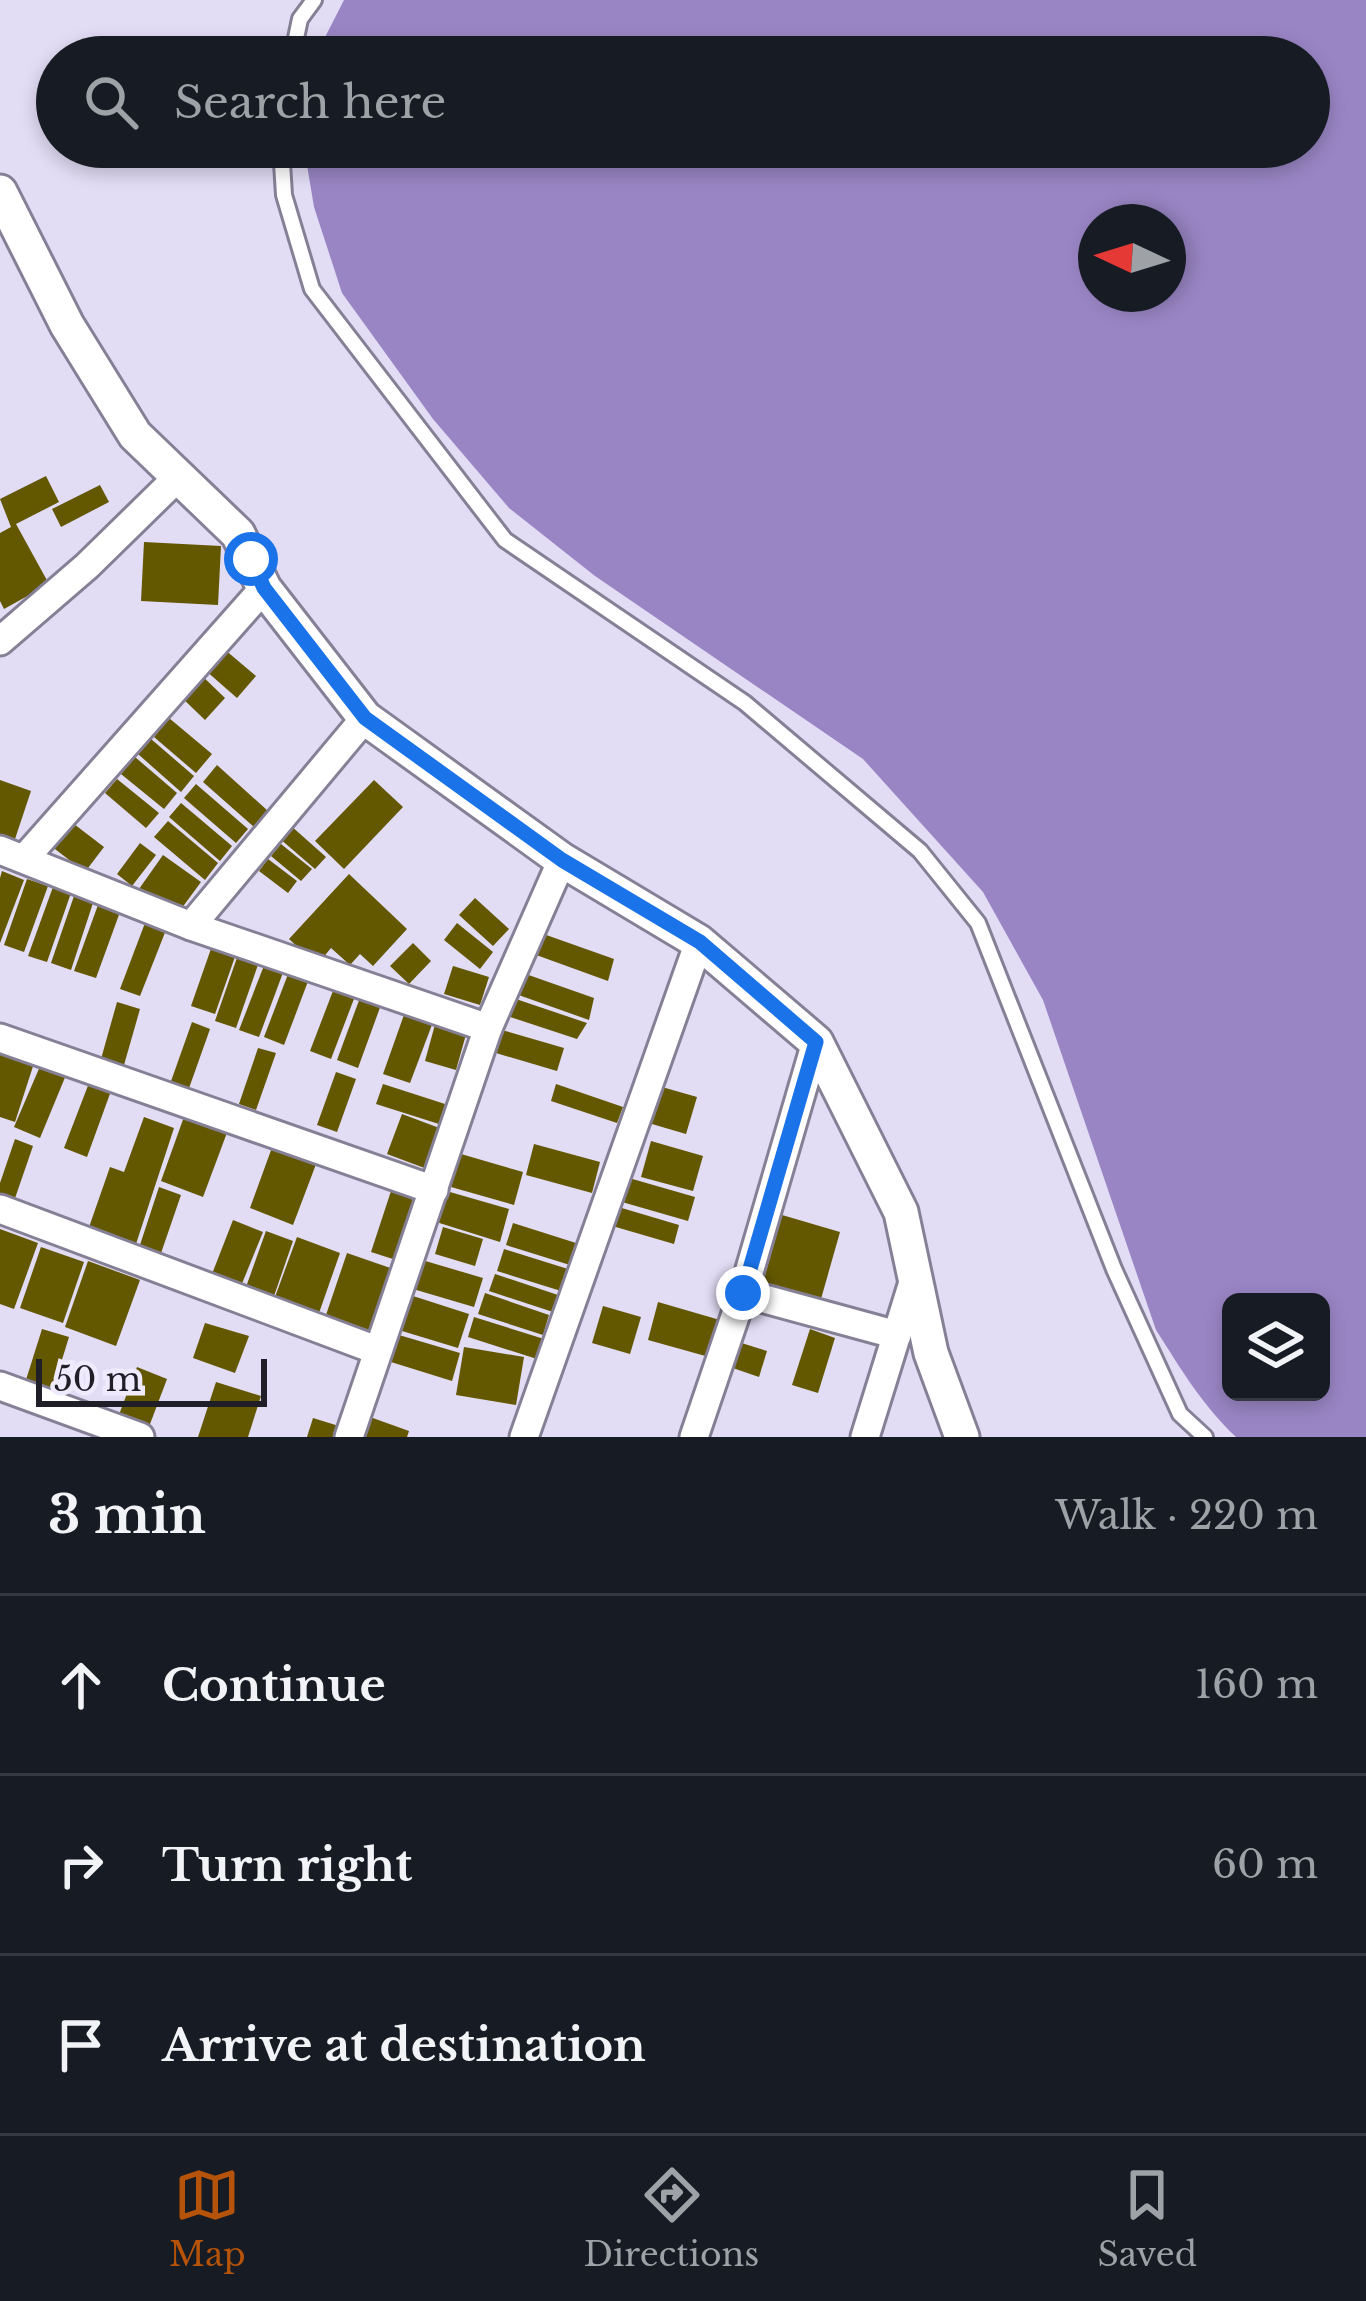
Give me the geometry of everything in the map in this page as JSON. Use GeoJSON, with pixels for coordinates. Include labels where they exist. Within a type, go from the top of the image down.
{"type":"FeatureCollection","features":[{"type":"Feature","properties":{"kind":"street"},"geometry":{"type":"LineString","coordinates":[[0,192],[106,393],[135,435],[238,534],[264,588],[365,718],[562,860],[700,942],[816,1042],[901,1212],[931,1353],[962,1437]]}},
{"type":"Feature","properties":{"kind":"street"},"geometry":{"type":"LineString","coordinates":[[0,641],[87,566],[177,478]]}},
{"type":"Feature","properties":{"kind":"street"},"geometry":{"type":"LineString","coordinates":[[264,588],[12,854],[190,926],[488,1028]]}},
{"type":"Feature","properties":{"kind":"street"},"geometry":{"type":"LineString","coordinates":[[190,926],[365,718]]}},
{"type":"Feature","properties":{"kind":"street"},"geometry":{"type":"LineString","coordinates":[[350,1437],[488,1028],[562,860]]}},
{"type":"Feature","properties":{"kind":"street"},"geometry":{"type":"LineString","coordinates":[[524,1437],[700,942]]}},
{"type":"Feature","properties":{"kind":"street"},"geometry":{"type":"LineString","coordinates":[[0,1038],[434,1190]]}},
{"type":"Feature","properties":{"kind":"street"},"geometry":{"type":"LineString","coordinates":[[694,1437],[743,1293],[816,1042]]}},
{"type":"Feature","properties":{"kind":"street"},"geometry":{"type":"LineString","coordinates":[[0,1209],[376,1350]]}},
{"type":"Feature","properties":{"kind":"street"},"geometry":{"type":"LineString","coordinates":[[865,1437],[914,1279]]}},
{"type":"Feature","properties":{"kind":"street"},"geometry":{"type":"LineString","coordinates":[[743,1293],[897,1335]]}},
{"type":"Feature","properties":{"kind":"street"},"geometry":{"type":"LineString","coordinates":[[0,1386],[140,1437]]}},
{"type":"Feature","properties":{"kind":"lane"},"geometry":{"type":"LineString","coordinates":[[296,36],[300,19],[314,0]]}},
{"type":"Feature","properties":{"kind":"lane"},"geometry":{"type":"LineString","coordinates":[[282,168],[284,195],[312,289],[505,540],[745,703],[920,851],[977,923],[1114,1269],[1180,1414],[1205,1437]]}},
{"type":"Feature","properties":{"kind":"shaded area"},"geometry":{"type":"Polygon","coordinates":[[[344,0],[1366,0],[1366,1437],[1236,1437],[1213,1412],[1156,1330],[1043,1000],[983,892],[863,759],[595,576],[509,508],[433,419],[342,293],[314,207],[308,168],[1330,168],[1330,36],[326,36],[344,0]]]}},
{"type":"Feature","properties":{"kind":"building"},"geometry":{"type":"Polygon","coordinates":[[[46,476],[59,502],[16,524],[49,584],[4,609],[0,533],[11,527],[0,499],[46,476]]]}},
{"type":"Feature","properties":{"kind":"building"},"geometry":{"type":"Polygon","coordinates":[[[100,485],[109,502],[61,527],[52,509],[100,485]]]}},
{"type":"Feature","properties":{"kind":"building"},"geometry":{"type":"Polygon","coordinates":[[[144,542],[221,546],[218,605],[141,601],[144,542]]]}},
{"type":"Feature","properties":{"kind":"building"},"geometry":{"type":"Polygon","coordinates":[[[224,649],[256,676],[237,698],[205,670],[224,649]]]}},
{"type":"Feature","properties":{"kind":"building"},"geometry":{"type":"Polygon","coordinates":[[[197,671],[225,698],[205,720],[177,693],[197,671]]]}},
{"type":"Feature","properties":{"kind":"building"},"geometry":{"type":"Polygon","coordinates":[[[169,718],[212,754],[196,773],[154,737],[169,718]]]}},
{"type":"Feature","properties":{"kind":"building"},"geometry":{"type":"Polygon","coordinates":[[[151,739],[194,776],[181,792],[138,754],[151,739]]]}},
{"type":"Feature","properties":{"kind":"building"},"geometry":{"type":"Polygon","coordinates":[[[135,757],[177,793],[164,809],[121,774],[135,757]]]}},
{"type":"Feature","properties":{"kind":"building"},"geometry":{"type":"Polygon","coordinates":[[[217,765],[268,811],[254,827],[203,782],[217,765]]]}},
{"type":"Feature","properties":{"kind":"building"},"geometry":{"type":"Polygon","coordinates":[[[117,779],[159,813],[146,828],[105,793],[117,779]]]}},
{"type":"Feature","properties":{"kind":"building"},"geometry":{"type":"Polygon","coordinates":[[[0,780],[31,791],[14,842],[0,838],[0,780]]]}},
{"type":"Feature","properties":{"kind":"building"},"geometry":{"type":"Polygon","coordinates":[[[374,780],[403,807],[344,869],[315,841],[374,780]]]}},
{"type":"Feature","properties":{"kind":"building"},"geometry":{"type":"Polygon","coordinates":[[[196,784],[248,829],[236,843],[184,798],[196,784]]]}},
{"type":"Feature","properties":{"kind":"building"},"geometry":{"type":"Polygon","coordinates":[[[181,803],[232,846],[220,861],[169,817],[181,803]]]}},
{"type":"Feature","properties":{"kind":"building"},"geometry":{"type":"Polygon","coordinates":[[[70,821],[104,847],[85,872],[51,846],[70,821]]]}},
{"type":"Feature","properties":{"kind":"building"},"geometry":{"type":"Polygon","coordinates":[[[168,821],[218,863],[205,880],[154,837],[168,821]]]}},
{"type":"Feature","properties":{"kind":"building"},"geometry":{"type":"Polygon","coordinates":[[[290,825],[326,857],[315,869],[279,838],[290,825]]]}},
{"type":"Feature","properties":{"kind":"building"},"geometry":{"type":"Polygon","coordinates":[[[140,843],[156,855],[132,886],[117,874],[140,843]]]}},
{"type":"Feature","properties":{"kind":"building"},"geometry":{"type":"Polygon","coordinates":[[[281,844],[312,869],[301,881],[271,856],[281,844]]]}},
{"type":"Feature","properties":{"kind":"building"},"geometry":{"type":"Polygon","coordinates":[[[163,855],[201,882],[176,916],[139,889],[163,855]]]}},
{"type":"Feature","properties":{"kind":"building"},"geometry":{"type":"Polygon","coordinates":[[[268,859],[297,881],[288,893],[259,871],[268,859]]]}},
{"type":"Feature","properties":{"kind":"building"},"geometry":{"type":"Polygon","coordinates":[[[2,871],[24,880],[0,943],[0,878],[2,871]]]}},
{"type":"Feature","properties":{"kind":"building"},"geometry":{"type":"Polygon","coordinates":[[[349,874],[407,929],[373,966],[360,954],[350,965],[331,948],[317,965],[289,939],[349,874]]]}},
{"type":"Feature","properties":{"kind":"building"},"geometry":{"type":"Polygon","coordinates":[[[27,879],[48,886],[24,952],[4,945],[27,879]]]}},
{"type":"Feature","properties":{"kind":"building"},"geometry":{"type":"Polygon","coordinates":[[[53,887],[71,893],[47,962],[28,956],[53,887]]]}},
{"type":"Feature","properties":{"kind":"building"},"geometry":{"type":"Polygon","coordinates":[[[74,896],[93,903],[71,970],[51,963],[74,896]]]}},
{"type":"Feature","properties":{"kind":"building"},"geometry":{"type":"Polygon","coordinates":[[[475,898],[509,929],[493,946],[459,915],[475,898]]]}},
{"type":"Feature","properties":{"kind":"building"},"geometry":{"type":"Polygon","coordinates":[[[98,905],[120,912],[96,978],[74,971],[98,905]]]}},
{"type":"Feature","properties":{"kind":"building"},"geometry":{"type":"Polygon","coordinates":[[[145,923],[166,930],[140,996],[120,989],[145,923]]]}},
{"type":"Feature","properties":{"kind":"building"},"geometry":{"type":"Polygon","coordinates":[[[457,923],[493,952],[480,969],[444,940],[457,923]]]}},
{"type":"Feature","properties":{"kind":"building"},"geometry":{"type":"Polygon","coordinates":[[[535,931],[614,959],[608,981],[528,952],[535,931]]]}},
{"type":"Feature","properties":{"kind":"building"},"geometry":{"type":"Polygon","coordinates":[[[213,943],[237,951],[215,1014],[191,1006],[213,943]]]}},
{"type":"Feature","properties":{"kind":"building"},"geometry":{"type":"Polygon","coordinates":[[[413,943],[431,961],[409,984],[390,966],[413,943]]]}},
{"type":"Feature","properties":{"kind":"building"},"geometry":{"type":"Polygon","coordinates":[[[239,952],[260,959],[236,1028],[215,1021],[239,952]]]}},
{"type":"Feature","properties":{"kind":"building"},"geometry":{"type":"Polygon","coordinates":[[[265,963],[284,970],[259,1037],[239,1030],[265,963]]]}},
{"type":"Feature","properties":{"kind":"building"},"geometry":{"type":"Polygon","coordinates":[[[453,966],[489,977],[480,1005],[444,994],[453,966]]]}},
{"type":"Feature","properties":{"kind":"building"},"geometry":{"type":"Polygon","coordinates":[[[290,969],[310,976],[284,1045],[264,1037],[290,969]]]}},
{"type":"Feature","properties":{"kind":"building"},"geometry":{"type":"Polygon","coordinates":[[[520,972],[594,998],[589,1020],[513,993],[520,972]]]}},
{"type":"Feature","properties":{"kind":"building"},"geometry":{"type":"Polygon","coordinates":[[[336,983],[357,991],[331,1059],[310,1051],[336,983]]]}},
{"type":"Feature","properties":{"kind":"building"},"geometry":{"type":"Polygon","coordinates":[[[361,995],[382,1002],[358,1068],[337,1060],[361,995]]]}},
{"type":"Feature","properties":{"kind":"building"},"geometry":{"type":"Polygon","coordinates":[[[510,997],[587,1023],[577,1039],[504,1015],[510,997]]]}},
{"type":"Feature","properties":{"kind":"building"},"geometry":{"type":"Polygon","coordinates":[[[117,1002],[140,1009],[124,1065],[101,1059],[117,1002]]]}},
{"type":"Feature","properties":{"kind":"building"},"geometry":{"type":"Polygon","coordinates":[[[405,1012],[433,1022],[410,1083],[383,1074],[405,1012]]]}},
{"type":"Feature","properties":{"kind":"building"},"geometry":{"type":"Polygon","coordinates":[[[436,1021],[467,1031],[456,1070],[425,1061],[436,1021]]]}},
{"type":"Feature","properties":{"kind":"building"},"geometry":{"type":"Polygon","coordinates":[[[192,1022],[210,1029],[188,1091],[170,1084],[192,1022]]]}},
{"type":"Feature","properties":{"kind":"building"},"geometry":{"type":"Polygon","coordinates":[[[502,1030],[564,1048],[557,1071],[496,1053],[502,1030]]]}},
{"type":"Feature","properties":{"kind":"building"},"geometry":{"type":"Polygon","coordinates":[[[0,1044],[36,1057],[15,1122],[0,1117],[0,1044]]]}},
{"type":"Feature","properties":{"kind":"building"},"geometry":{"type":"Polygon","coordinates":[[[258,1048],[276,1053],[256,1110],[239,1104],[258,1048]]]}},
{"type":"Feature","properties":{"kind":"building"},"geometry":{"type":"Polygon","coordinates":[[[41,1064],[66,1075],[40,1138],[14,1127],[41,1064]]]}},
{"type":"Feature","properties":{"kind":"building"},"geometry":{"type":"Polygon","coordinates":[[[336,1072],[356,1079],[337,1132],[317,1125],[336,1072]]]}},
{"type":"Feature","properties":{"kind":"building"},"geometry":{"type":"Polygon","coordinates":[[[89,1083],[111,1091],[87,1157],[64,1148],[89,1083]]]}},
{"type":"Feature","properties":{"kind":"building"},"geometry":{"type":"Polygon","coordinates":[[[383,1084],[445,1104],[439,1124],[376,1104],[383,1084]]]}},
{"type":"Feature","properties":{"kind":"building"},"geometry":{"type":"Polygon","coordinates":[[[556,1084],[623,1107],[617,1123],[551,1101],[556,1084]]]}},
{"type":"Feature","properties":{"kind":"building"},"geometry":{"type":"Polygon","coordinates":[[[655,1085],[697,1097],[686,1134],[645,1122],[655,1085]]]}},
{"type":"Feature","properties":{"kind":"building"},"geometry":{"type":"Polygon","coordinates":[[[185,1114],[228,1130],[203,1197],[161,1181],[185,1114]]]}},
{"type":"Feature","properties":{"kind":"building"},"geometry":{"type":"Polygon","coordinates":[[[402,1114],[442,1129],[427,1169],[387,1154],[402,1114]]]}},
{"type":"Feature","properties":{"kind":"building"},"geometry":{"type":"Polygon","coordinates":[[[144,1117],[174,1128],[135,1247],[88,1230],[110,1167],[124,1172],[144,1117]]]}},
{"type":"Feature","properties":{"kind":"building"},"geometry":{"type":"Polygon","coordinates":[[[15,1139],[33,1146],[13,1204],[0,1199],[0,1183],[15,1139]]]}},
{"type":"Feature","properties":{"kind":"building"},"geometry":{"type":"Polygon","coordinates":[[[651,1141],[703,1156],[693,1191],[641,1177],[651,1141]]]}},
{"type":"Feature","properties":{"kind":"building"},"geometry":{"type":"Polygon","coordinates":[[[274,1142],[318,1159],[293,1225],[250,1208],[274,1142]]]}},
{"type":"Feature","properties":{"kind":"building"},"geometry":{"type":"Polygon","coordinates":[[[534,1144],[600,1162],[592,1193],[526,1175],[534,1144]]]}},
{"type":"Feature","properties":{"kind":"building"},"geometry":{"type":"Polygon","coordinates":[[[461,1154],[523,1172],[514,1205],[451,1187],[461,1154]]]}},
{"type":"Feature","properties":{"kind":"building"},"geometry":{"type":"Polygon","coordinates":[[[629,1178],[695,1197],[688,1221],[622,1202],[629,1178]]]}},
{"type":"Feature","properties":{"kind":"building"},"geometry":{"type":"Polygon","coordinates":[[[159,1187],[181,1195],[160,1256],[139,1248],[159,1187]]]}},
{"type":"Feature","properties":{"kind":"building"},"geometry":{"type":"Polygon","coordinates":[[[392,1188],[417,1197],[396,1260],[371,1252],[392,1188]]]}},
{"type":"Feature","properties":{"kind":"building"},"geometry":{"type":"Polygon","coordinates":[[[443,1190],[509,1209],[500,1242],[433,1221],[443,1190]]]}},
{"type":"Feature","properties":{"kind":"building"},"geometry":{"type":"Polygon","coordinates":[[[615,1206],[679,1225],[674,1244],[609,1225],[615,1206]]]}},
{"type":"Feature","properties":{"kind":"building"},"geometry":{"type":"Polygon","coordinates":[[[782,1215],[840,1232],[819,1306],[761,1289],[782,1215]]]}},
{"type":"Feature","properties":{"kind":"building"},"geometry":{"type":"Polygon","coordinates":[[[233,1220],[263,1232],[241,1286],[212,1274],[233,1220]]]}},
{"type":"Feature","properties":{"kind":"building"},"geometry":{"type":"Polygon","coordinates":[[[513,1223],[576,1243],[570,1265],[506,1245],[513,1223]]]}},
{"type":"Feature","properties":{"kind":"building"},"geometry":{"type":"Polygon","coordinates":[[[443,1227],[483,1239],[475,1266],[435,1254],[443,1227]]]}},
{"type":"Feature","properties":{"kind":"building"},"geometry":{"type":"Polygon","coordinates":[[[0,1229],[38,1243],[14,1309],[0,1304],[0,1229]]]}},
{"type":"Feature","properties":{"kind":"building"},"geometry":{"type":"Polygon","coordinates":[[[266,1231],[293,1241],[274,1296],[246,1287],[266,1231]]]}},
{"type":"Feature","properties":{"kind":"building"},"geometry":{"type":"Polygon","coordinates":[[[297,1237],[340,1253],[319,1313],[275,1297],[297,1237]]]}},
{"type":"Feature","properties":{"kind":"building"},"geometry":{"type":"Polygon","coordinates":[[[41,1247],[84,1262],[63,1323],[20,1308],[41,1247]]]}},
{"type":"Feature","properties":{"kind":"building"},"geometry":{"type":"Polygon","coordinates":[[[504,1249],[568,1269],[561,1291],[497,1271],[504,1249]]]}},
{"type":"Feature","properties":{"kind":"building"},"geometry":{"type":"Polygon","coordinates":[[[347,1253],[399,1271],[378,1333],[326,1315],[347,1253]]]}},
{"type":"Feature","properties":{"kind":"building"},"geometry":{"type":"Polygon","coordinates":[[[422,1260],[483,1278],[474,1307],[413,1289],[422,1260]]]}},
{"type":"Feature","properties":{"kind":"building"},"geometry":{"type":"Polygon","coordinates":[[[88,1261],[140,1280],[116,1346],[65,1327],[88,1261]]]}},
{"type":"Feature","properties":{"kind":"building"},"geometry":{"type":"Polygon","coordinates":[[[495,1274],[558,1295],[553,1312],[489,1291],[495,1274]]]}},
{"type":"Feature","properties":{"kind":"building"},"geometry":{"type":"Polygon","coordinates":[[[485,1293],[549,1315],[543,1335],[478,1314],[485,1293]]]}},
{"type":"Feature","properties":{"kind":"building"},"geometry":{"type":"Polygon","coordinates":[[[413,1296],[469,1314],[458,1348],[402,1331],[413,1296]]]}},
{"type":"Feature","properties":{"kind":"building"},"geometry":{"type":"Polygon","coordinates":[[[658,1302],[720,1320],[709,1357],[648,1340],[658,1302]]]}},
{"type":"Feature","properties":{"kind":"building"},"geometry":{"type":"Polygon","coordinates":[[[603,1306],[641,1317],[630,1354],[592,1343],[603,1306]]]}},
{"type":"Feature","properties":{"kind":"building"},"geometry":{"type":"Polygon","coordinates":[[[474,1317],[544,1339],[537,1359],[468,1337],[474,1317]]]}},
{"type":"Feature","properties":{"kind":"building"},"geometry":{"type":"Polygon","coordinates":[[[205,1323],[249,1336],[235,1373],[193,1358],[205,1323]]]}},
{"type":"Feature","properties":{"kind":"building"},"geometry":{"type":"Polygon","coordinates":[[[42,1329],[69,1337],[52,1392],[25,1383],[42,1329]]]}},
{"type":"Feature","properties":{"kind":"building"},"geometry":{"type":"Polygon","coordinates":[[[810,1329],[835,1338],[818,1393],[792,1385],[810,1329]]]}},
{"type":"Feature","properties":{"kind":"building"},"geometry":{"type":"Polygon","coordinates":[[[399,1335],[460,1353],[452,1381],[391,1362],[399,1335]]]}},
{"type":"Feature","properties":{"kind":"building"},"geometry":{"type":"Polygon","coordinates":[[[735,1341],[767,1351],[759,1377],[727,1366],[735,1341]]]}},
{"type":"Feature","properties":{"kind":"building"},"geometry":{"type":"Polygon","coordinates":[[[464,1347],[524,1357],[516,1405],[456,1395],[464,1347]]]}},
{"type":"Feature","properties":{"kind":"building"},"geometry":{"type":"Polygon","coordinates":[[[137,1367],[167,1379],[147,1432],[117,1420],[137,1367]]]}},
{"type":"Feature","properties":{"kind":"building"},"geometry":{"type":"Polygon","coordinates":[[[216,1382],[261,1396],[248,1437],[198,1437],[216,1382]]]}},
{"type":"Feature","properties":{"kind":"building"},"geometry":{"type":"Polygon","coordinates":[[[370,1417],[409,1431],[407,1437],[363,1437],[370,1417]]]}},
{"type":"Feature","properties":{"kind":"building"},"geometry":{"type":"Polygon","coordinates":[[[313,1418],[342,1427],[339,1437],[307,1437],[313,1418]]]}},
{"type":"Feature","properties":{"kind":"route"},"geometry":{"type":"LineString","coordinates":[[251,559],[264,588],[365,718],[562,860],[700,942],[816,1042],[743,1293]]}}]}
